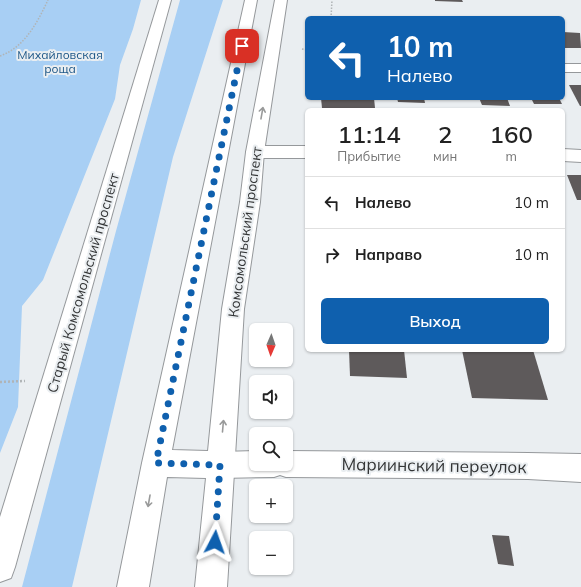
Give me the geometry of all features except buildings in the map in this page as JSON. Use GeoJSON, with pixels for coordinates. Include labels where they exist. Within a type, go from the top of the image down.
{"type":"FeatureCollection","features":[{"type":"Feature","properties":{"kind":"main road","name":"Старый Комсомольский проспект"},"geometry":{"type":"LineString","coordinates":[[0,567],[165,0]]}},
{"type":"Feature","properties":{"kind":"main road"},"geometry":{"type":"LineString","coordinates":[[133,587],[156,463],[252,0]]}},
{"type":"Feature","properties":{"kind":"main road","name":"Комсомольский проспект"},"geometry":{"type":"LineString","coordinates":[[211,587],[233,309],[250,202],[255,152],[281,0]]}},
{"type":"Feature","properties":{"kind":"main road"},"geometry":{"type":"LineString","coordinates":[[565,68],[581,68]]}},
{"type":"Feature","properties":{"kind":"main road"},"geometry":{"type":"LineString","coordinates":[[255,152],[305,152]]}},
{"type":"Feature","properties":{"kind":"main road"},"geometry":{"type":"LineString","coordinates":[[565,155],[581,156]]}},
{"type":"Feature","properties":{"kind":"main road"},"geometry":{"type":"LineString","coordinates":[[156,463],[249,464]]}},
{"type":"Feature","properties":{"kind":"main road","name":"Мариинский переулок"},"geometry":{"type":"LineString","coordinates":[[293,464],[528,466],[581,468]]}},
{"type":"Feature","properties":{"kind":"path"},"geometry":{"type":"LineString","coordinates":[[0,56],[5,55],[26,40],[48,0]]}},
{"type":"Feature","properties":{"kind":"path"},"geometry":{"type":"LineString","coordinates":[[331,16],[332,0]]}},
{"type":"Feature","properties":{"kind":"green space","name":"Михайловская роща"},"geometry":{"type":"Polygon","coordinates":[[[0,0],[141,0],[133,29],[120,65],[115,99],[43,280],[22,306],[18,407],[0,453],[0,0]]]}},
{"type":"Feature","properties":{"kind":"green space"},"geometry":{"type":"Polygon","coordinates":[[[180,0],[223,0],[173,157],[72,587],[22,587],[116,231],[180,0]]]}},
{"type":"Feature","properties":{"kind":"route"},"geometry":{"type":"LineString","coordinates":[[215,542],[220,465],[156,463],[242,46]]}}]}
